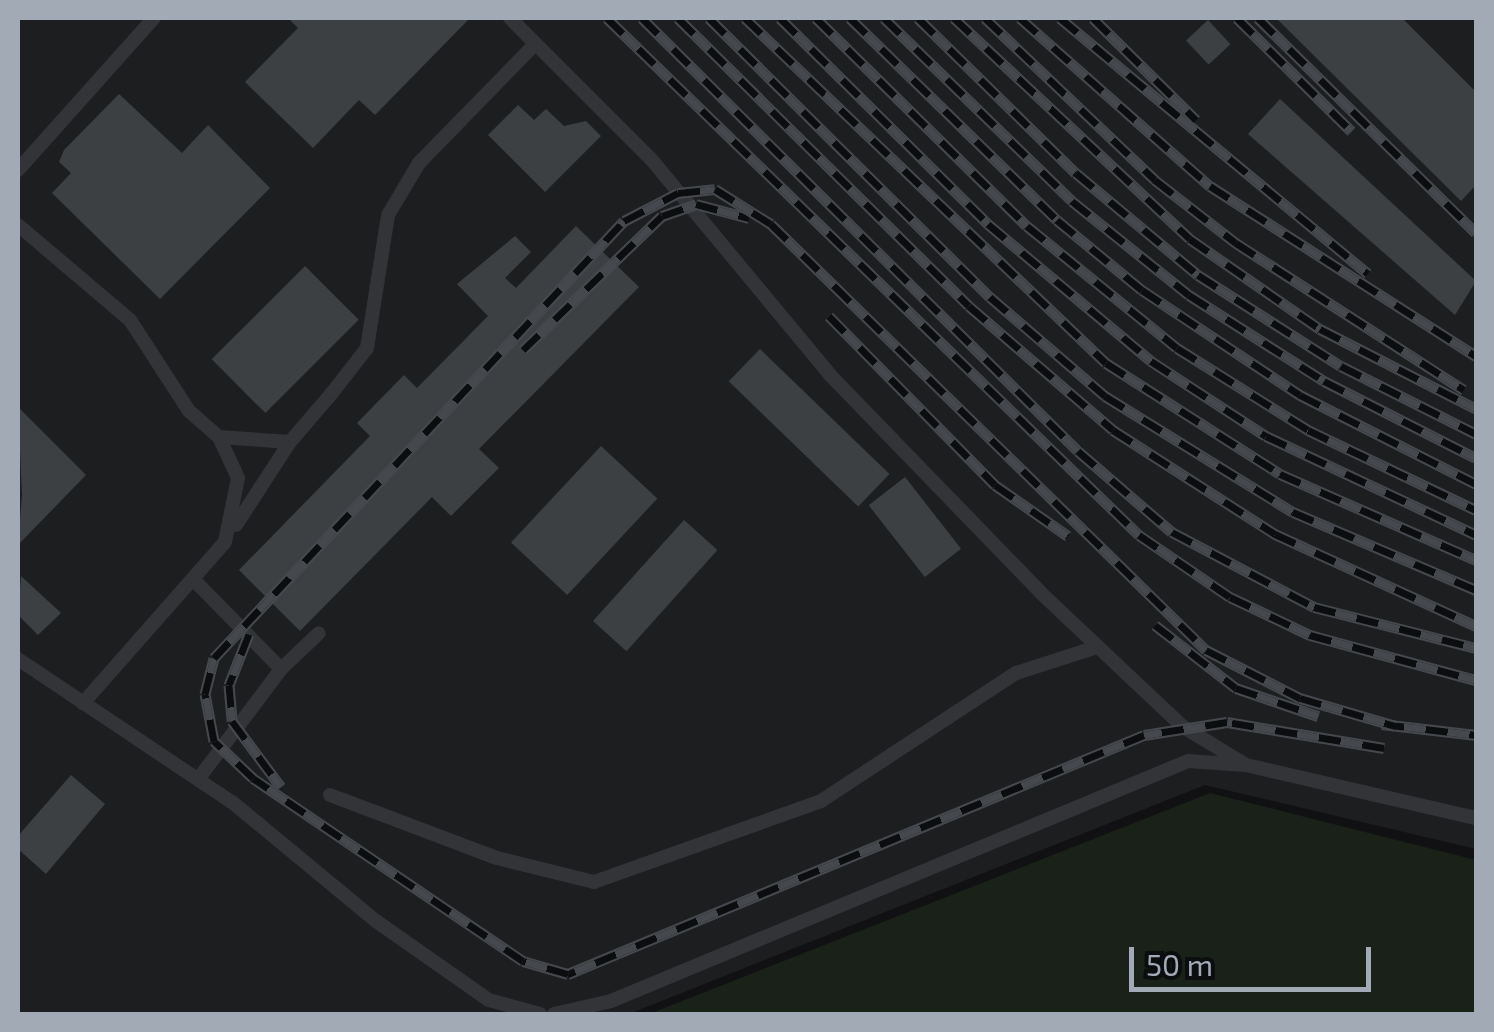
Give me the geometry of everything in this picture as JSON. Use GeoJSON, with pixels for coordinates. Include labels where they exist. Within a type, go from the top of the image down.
{"type":"FeatureCollection","features":[{"type":"Feature","properties":{"kind":"lane"},"geometry":{"type":"LineString","coordinates":[[18,170],[154,18]]}},
{"type":"Feature","properties":{"kind":"lane"},"geometry":{"type":"LineString","coordinates":[[510,18],[651,160],[832,376],[1097,647],[1182,726],[1246,765]]}},
{"type":"Feature","properties":{"kind":"lane"},"geometry":{"type":"LineString","coordinates":[[83,703],[225,542],[290,442],[367,348],[388,215],[419,163],[535,44]]}},
{"type":"Feature","properties":{"kind":"lane"},"geometry":{"type":"LineString","coordinates":[[18,224],[130,320],[189,411],[220,437],[238,478],[225,542]]}},
{"type":"Feature","properties":{"kind":"lane"},"geometry":{"type":"LineString","coordinates":[[220,437],[290,442]]}},
{"type":"Feature","properties":{"kind":"lane"},"geometry":{"type":"LineString","coordinates":[[193,579],[281,668]]}},
{"type":"Feature","properties":{"kind":"lane"},"geometry":{"type":"LineString","coordinates":[[199,778],[281,668],[319,633]]}},
{"type":"Feature","properties":{"kind":"lane"},"geometry":{"type":"LineString","coordinates":[[330,795],[497,858],[594,882],[821,801],[1016,673],[1097,647]]}},
{"type":"Feature","properties":{"kind":"lane"},"geometry":{"type":"LineString","coordinates":[[18,659],[199,778],[489,1000],[540,1014]]}},
{"type":"Feature","properties":{"kind":"lane"},"geometry":{"type":"LineString","coordinates":[[554,1014],[611,1001],[1188,761],[1246,765],[1476,818]]}},
{"type":"Feature","properties":{"kind":"shaded area"},"geometry":{"type":"Polygon","coordinates":[[[18,18],[1476,18],[1476,849],[1205,785],[629,1014],[18,1014],[18,18]]]}},
{"type":"Feature","properties":{"kind":"shaded area"},"geometry":{"type":"Polygon","coordinates":[[[1210,793],[1476,860],[1476,1014],[649,1014],[1210,793]]]}},
{"type":"Feature","properties":{"kind":"building"},"geometry":{"type":"Polygon","coordinates":[[[288,18],[470,18],[375,115],[359,100],[313,148],[245,82],[298,28],[288,18]]]}},
{"type":"Feature","properties":{"kind":"building"},"geometry":{"type":"Polygon","coordinates":[[[1276,18],[1402,18],[1476,92],[1476,185],[1461,201],[1276,18]]]}},
{"type":"Feature","properties":{"kind":"building"},"geometry":{"type":"Polygon","coordinates":[[[1208,20],[1231,44],[1209,65],[1186,40],[1208,20]]]}},
{"type":"Feature","properties":{"kind":"building"},"geometry":{"type":"Polygon","coordinates":[[[119,94],[182,153],[208,125],[270,188],[160,299],[52,193],[71,173],[59,162],[64,150],[119,94]]]}},
{"type":"Feature","properties":{"kind":"building"},"geometry":{"type":"Polygon","coordinates":[[[1280,99],[1476,281],[1455,315],[1248,134],[1280,99]]]}},
{"type":"Feature","properties":{"kind":"building"},"geometry":{"type":"Polygon","coordinates":[[[518,105],[534,120],[546,109],[564,126],[586,121],[601,136],[545,192],[488,135],[518,105]]]}},
{"type":"Feature","properties":{"kind":"building"},"geometry":{"type":"Polygon","coordinates":[[[576,226],[639,287],[479,449],[499,468],[451,516],[432,497],[300,631],[239,570],[370,436],[357,423],[404,375],[417,388],[488,316],[457,284],[515,236],[531,252],[505,278],[516,288],[576,226]]]}},
{"type":"Feature","properties":{"kind":"building"},"geometry":{"type":"Polygon","coordinates":[[[305,266],[359,320],[265,413],[212,359],[305,266]]]}},
{"type":"Feature","properties":{"kind":"building"},"geometry":{"type":"Polygon","coordinates":[[[760,349],[889,474],[858,506],[729,381],[760,349]]]}},
{"type":"Feature","properties":{"kind":"building"},"geometry":{"type":"Polygon","coordinates":[[[18,407],[86,475],[18,545],[22,495],[18,407]]]}},
{"type":"Feature","properties":{"kind":"building"},"geometry":{"type":"Polygon","coordinates":[[[601,446],[657,499],[567,595],[511,543],[601,446]]]}},
{"type":"Feature","properties":{"kind":"building"},"geometry":{"type":"Polygon","coordinates":[[[905,477],[961,549],[925,577],[869,505],[905,477]]]}},
{"type":"Feature","properties":{"kind":"building"},"geometry":{"type":"Polygon","coordinates":[[[684,520],[717,550],[626,651],[593,621],[684,520]]]}},
{"type":"Feature","properties":{"kind":"building"},"geometry":{"type":"Polygon","coordinates":[[[21,576],[61,613],[38,635],[18,615],[21,576]]]}},
{"type":"Feature","properties":{"kind":"building"},"geometry":{"type":"Polygon","coordinates":[[[71,775],[105,804],[46,874],[18,849],[18,836],[71,775]]]}},
{"type":"Feature","properties":{"kind":"railway"},"geometry":{"type":"LineString","coordinates":[[607,18],[1139,535],[1230,597],[1310,635],[1476,680]]}},
{"type":"Feature","properties":{"kind":"railway"},"geometry":{"type":"LineString","coordinates":[[642,18],[1078,451],[1172,532],[1314,607],[1476,648]]}},
{"type":"Feature","properties":{"kind":"railway"},"geometry":{"type":"LineString","coordinates":[[678,18],[969,306],[1113,430],[1275,534],[1476,626]]}},
{"type":"Feature","properties":{"kind":"railway"},"geometry":{"type":"LineString","coordinates":[[709,18],[990,297],[1105,396],[1293,512],[1476,590]]}},
{"type":"Feature","properties":{"kind":"railway"},"geometry":{"type":"LineString","coordinates":[[745,18],[1106,363],[1280,474],[1476,560]]}},
{"type":"Feature","properties":{"kind":"railway"},"geometry":{"type":"LineString","coordinates":[[780,18],[988,224],[1151,361],[1266,436],[1476,535]]}},
{"type":"Feature","properties":{"kind":"railway"},"geometry":{"type":"LineString","coordinates":[[816,18],[1027,226],[1177,348],[1308,430],[1476,510]]}},
{"type":"Feature","properties":{"kind":"railway"},"geometry":{"type":"LineString","coordinates":[[850,18],[1057,220],[1142,290],[1300,395],[1476,484]]}},
{"type":"Feature","properties":{"kind":"railway"},"geometry":{"type":"LineString","coordinates":[[884,18],[1072,201],[1189,295],[1324,381],[1476,458]]}},
{"type":"Feature","properties":{"kind":"railway"},"geometry":{"type":"LineString","coordinates":[[918,18],[1076,173],[1198,275],[1341,366],[1476,434]]}},
{"type":"Feature","properties":{"kind":"railway"},"geometry":{"type":"LineString","coordinates":[[954,18],[1190,239],[1320,329],[1476,409]]}},
{"type":"Feature","properties":{"kind":"railway"},"geometry":{"type":"LineString","coordinates":[[985,18],[1155,180],[1236,243],[1464,390]]}},
{"type":"Feature","properties":{"kind":"railway"},"geometry":{"type":"LineString","coordinates":[[1020,18],[1210,186],[1476,356]]}},
{"type":"Feature","properties":{"kind":"railway"},"geometry":{"type":"LineString","coordinates":[[1060,18],[1368,274]]}},
{"type":"Feature","properties":{"kind":"railway"},"geometry":{"type":"LineString","coordinates":[[1093,18],[1196,120]]}},
{"type":"Feature","properties":{"kind":"railway"},"geometry":{"type":"LineString","coordinates":[[1237,18],[1351,131]]}},
{"type":"Feature","properties":{"kind":"railway"},"geometry":{"type":"LineString","coordinates":[[1258,18],[1476,233]]}},
{"type":"Feature","properties":{"kind":"railway"},"geometry":{"type":"LineString","coordinates":[[1384,748],[1227,722],[1144,735],[568,974],[523,961],[253,778],[214,741],[205,694],[214,658],[624,221],[678,193],[715,189],[771,224],[1206,650],[1300,698],[1396,726]]}},
{"type":"Feature","properties":{"kind":"railway"},"geometry":{"type":"LineString","coordinates":[[523,350],[662,216],[696,204],[749,218]]}},
{"type":"Feature","properties":{"kind":"railway"},"geometry":{"type":"LineString","coordinates":[[829,316],[995,485],[1068,536]]}},
{"type":"Feature","properties":{"kind":"railway"},"geometry":{"type":"LineString","coordinates":[[1155,625],[1236,688],[1318,716]]}},
{"type":"Feature","properties":{"kind":"railway"},"geometry":{"type":"LineString","coordinates":[[249,634],[229,685],[232,721],[281,787]]}},
{"type":"Feature","properties":{"kind":"railway"},"geometry":{"type":"LineString","coordinates":[[1382,724],[1476,735]]}}]}
